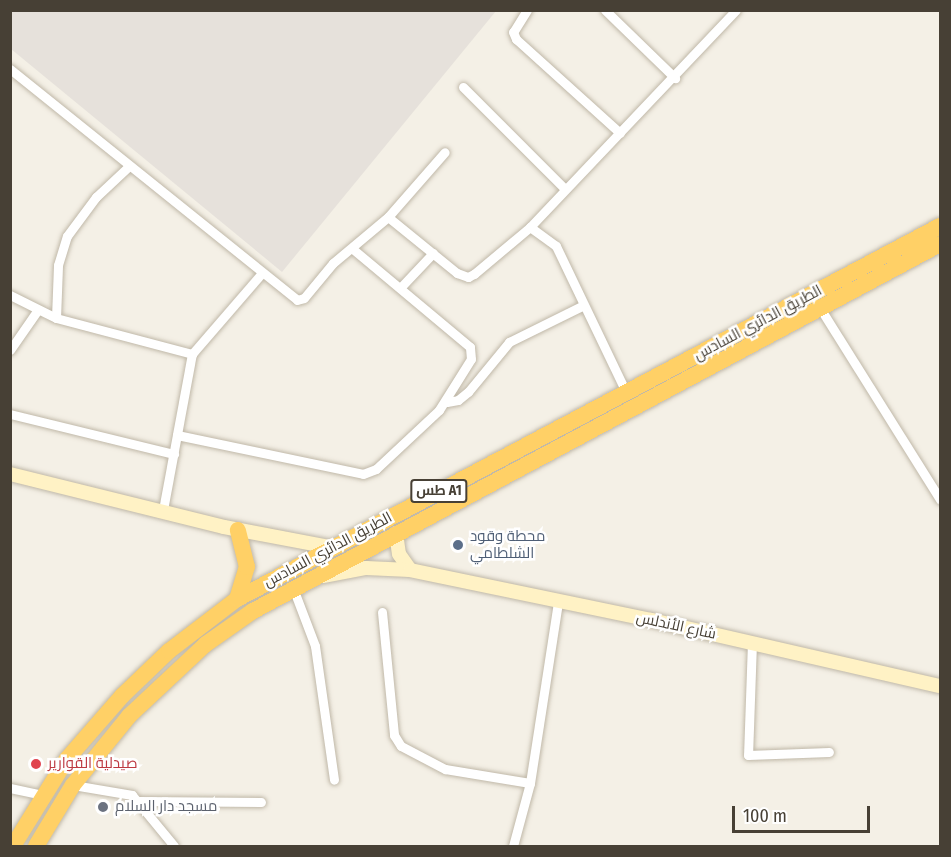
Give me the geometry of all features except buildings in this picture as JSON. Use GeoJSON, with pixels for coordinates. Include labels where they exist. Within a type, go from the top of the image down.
{"type":"FeatureCollection","features":[{"type":"Feature","properties":{"kind":"highway","name":"الطريق الدائري السادس"},"geometry":{"type":"LineString","coordinates":[[36,846],[74,785],[129,716],[172,673],[228,628],[293,588],[317,578],[396,533],[820,309],[841,288],[940,226]]}},
{"type":"Feature","properties":{"kind":"highway","name":"الطريق الدائري السادس"},"geometry":{"type":"LineString","coordinates":[[13,846],[42,795],[122,696],[169,651],[237,599],[330,547],[626,392],[841,288],[940,244]]}},
{"type":"Feature","properties":{"kind":"highway"},"geometry":{"type":"LineString","coordinates":[[237,599],[247,567],[238,530]]}},
{"type":"Feature","properties":{"kind":"main road"},"geometry":{"type":"LineString","coordinates":[[10,474],[238,530],[330,547]]}},
{"type":"Feature","properties":{"kind":"main road"},"geometry":{"type":"LineString","coordinates":[[396,533],[399,554],[410,570]]}},
{"type":"Feature","properties":{"kind":"main road","name":"شارع الأندلس"},"geometry":{"type":"LineString","coordinates":[[317,578],[366,568],[410,570],[752,642],[940,686]]}},
{"type":"Feature","properties":{"kind":"street"},"geometry":{"type":"LineString","coordinates":[[527,10],[513,32],[516,39],[620,133]]}},
{"type":"Feature","properties":{"kind":"street"},"geometry":{"type":"LineString","coordinates":[[605,10],[675,78]]}},
{"type":"Feature","properties":{"kind":"street"},"geometry":{"type":"LineString","coordinates":[[388,217],[432,253],[468,278],[530,227],[564,188],[675,78],[731,12]]}},
{"type":"Feature","properties":{"kind":"street"},"geometry":{"type":"LineString","coordinates":[[10,69],[289,297],[300,300],[333,263],[353,249],[388,217],[446,152]]}},
{"type":"Feature","properties":{"kind":"street"},"geometry":{"type":"LineString","coordinates":[[463,87],[564,188]]}},
{"type":"Feature","properties":{"kind":"street"},"geometry":{"type":"LineString","coordinates":[[56,318],[58,265],[67,236],[96,197],[129,166]]}},
{"type":"Feature","properties":{"kind":"street"},"geometry":{"type":"LineString","coordinates":[[530,227],[556,246],[582,306],[626,392]]}},
{"type":"Feature","properties":{"kind":"street"},"geometry":{"type":"LineString","coordinates":[[177,435],[363,474],[376,469],[447,402],[471,359],[470,347],[353,249]]}},
{"type":"Feature","properties":{"kind":"street"},"geometry":{"type":"LineString","coordinates":[[400,288],[432,253]]}},
{"type":"Feature","properties":{"kind":"street"},"geometry":{"type":"LineString","coordinates":[[163,510],[192,354],[261,274]]}},
{"type":"Feature","properties":{"kind":"street"},"geometry":{"type":"LineString","coordinates":[[10,295],[37,311],[56,318],[192,354]]}},
{"type":"Feature","properties":{"kind":"street"},"geometry":{"type":"LineString","coordinates":[[447,402],[458,400],[468,392],[509,342],[582,306]]}},
{"type":"Feature","properties":{"kind":"street"},"geometry":{"type":"LineString","coordinates":[[820,309],[937,487],[940,499]]}},
{"type":"Feature","properties":{"kind":"street"},"geometry":{"type":"LineString","coordinates":[[10,350],[37,311]]}},
{"type":"Feature","properties":{"kind":"street"},"geometry":{"type":"LineString","coordinates":[[10,414],[174,454]]}},
{"type":"Feature","properties":{"kind":"street"},"geometry":{"type":"LineString","coordinates":[[293,588],[315,646],[334,780]]}},
{"type":"Feature","properties":{"kind":"street"},"geometry":{"type":"LineString","coordinates":[[513,846],[530,783],[558,602]]}},
{"type":"Feature","properties":{"kind":"street"},"geometry":{"type":"LineString","coordinates":[[382,612],[394,735],[401,746],[445,769],[530,783]]}},
{"type":"Feature","properties":{"kind":"street"},"geometry":{"type":"LineString","coordinates":[[752,642],[748,755],[829,752]]}},
{"type":"Feature","properties":{"kind":"street"},"geometry":{"type":"LineString","coordinates":[[74,785],[123,791],[139,801],[174,846]]}},
{"type":"Feature","properties":{"kind":"street"},"geometry":{"type":"LineString","coordinates":[[10,788],[42,795]]}},
{"type":"Feature","properties":{"kind":"street"},"geometry":{"type":"LineString","coordinates":[[139,801],[261,802]]}},
{"type":"Feature","properties":{"kind":"shaded area"},"geometry":{"type":"Polygon","coordinates":[[[10,11],[496,11],[282,272],[11,49],[10,11]]]}},
{"type":"Feature","properties":{"kind":"place","name":"محطة وقود الشلطامي"},"geometry":{"type":"Point","coordinates":[458,545]}},
{"type":"Feature","properties":{"kind":"place","name":"صيدلية القوارير"},"geometry":{"type":"Point","coordinates":[36,764]}},
{"type":"Feature","properties":{"kind":"place","name":"مسجد دار السلام"},"geometry":{"type":"Point","coordinates":[103,807]}}]}
